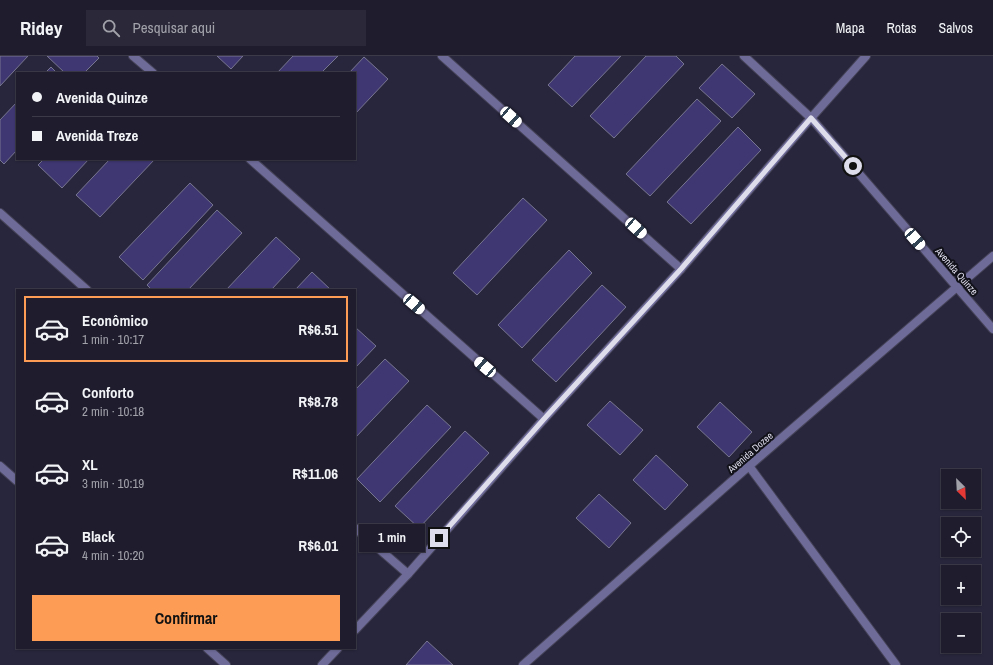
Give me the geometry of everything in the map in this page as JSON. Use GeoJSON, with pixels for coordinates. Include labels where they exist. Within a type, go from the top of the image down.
{"type":"FeatureCollection","features":[{"type":"Feature","properties":{"kind":"street"},"geometry":{"type":"LineString","coordinates":[[133,56],[152,72]]}},
{"type":"Feature","properties":{"kind":"street"},"geometry":{"type":"LineString","coordinates":[[442,56],[681,269]]}},
{"type":"Feature","properties":{"kind":"street","name":"Avenida Quinze"},"geometry":{"type":"LineString","coordinates":[[744,56],[811,118],[993,329]]}},
{"type":"Feature","properties":{"kind":"street"},"geometry":{"type":"LineString","coordinates":[[356,629],[408,574],[544,419],[681,269],[866,56]]}},
{"type":"Feature","properties":{"kind":"street"},"geometry":{"type":"LineString","coordinates":[[251,160],[544,419]]}},
{"type":"Feature","properties":{"kind":"street"},"geometry":{"type":"LineString","coordinates":[[0,213],[86,289]]}},
{"type":"Feature","properties":{"kind":"street","name":"Avenida Dozee"},"geometry":{"type":"LineString","coordinates":[[523,665],[749,466],[993,256]]}},
{"type":"Feature","properties":{"kind":"street"},"geometry":{"type":"LineString","coordinates":[[0,466],[16,480]]}},
{"type":"Feature","properties":{"kind":"street"},"geometry":{"type":"LineString","coordinates":[[749,466],[896,665]]}},
{"type":"Feature","properties":{"kind":"street"},"geometry":{"type":"LineString","coordinates":[[356,529],[408,574]]}},
{"type":"Feature","properties":{"kind":"street"},"geometry":{"type":"LineString","coordinates":[[208,649],[226,665]]}},
{"type":"Feature","properties":{"kind":"street"},"geometry":{"type":"LineString","coordinates":[[322,665],[337,649]]}},
{"type":"Feature","properties":{"kind":"building"},"geometry":{"type":"Polygon","coordinates":[[[0,56],[28,56],[0,86],[0,56]]]}},
{"type":"Feature","properties":{"kind":"building"},"geometry":{"type":"Polygon","coordinates":[[[47,56],[97,56],[99,58],[85,72],[64,72],[47,56]]]}},
{"type":"Feature","properties":{"kind":"building"},"geometry":{"type":"Polygon","coordinates":[[[217,56],[243,56],[231,69],[217,56]]]}},
{"type":"Feature","properties":{"kind":"building"},"geometry":{"type":"Polygon","coordinates":[[[293,56],[338,56],[322,72],[278,72],[293,56]]]}},
{"type":"Feature","properties":{"kind":"building"},"geometry":{"type":"Polygon","coordinates":[[[575,56],[621,56],[572,107],[548,85],[575,56]]]}},
{"type":"Feature","properties":{"kind":"building"},"geometry":{"type":"Polygon","coordinates":[[[646,56],[676,56],[684,64],[614,138],[590,116],[646,56]]]}},
{"type":"Feature","properties":{"kind":"building"},"geometry":{"type":"Polygon","coordinates":[[[364,57],[388,79],[356,113],[356,72],[350,72],[364,57]]]}},
{"type":"Feature","properties":{"kind":"building"},"geometry":{"type":"Polygon","coordinates":[[[722,64],[755,94],[732,118],[699,88],[722,64]]]}},
{"type":"Feature","properties":{"kind":"building"},"geometry":{"type":"Polygon","coordinates":[[[51,67],[56,72],[46,72],[51,67]]]}},
{"type":"Feature","properties":{"kind":"building"},"geometry":{"type":"Polygon","coordinates":[[[697,99],[721,121],[650,196],[626,174],[697,99]]]}},
{"type":"Feature","properties":{"kind":"building"},"geometry":{"type":"Polygon","coordinates":[[[16,103],[16,151],[4,164],[0,160],[0,120],[16,103]]]}},
{"type":"Feature","properties":{"kind":"building"},"geometry":{"type":"Polygon","coordinates":[[[738,127],[761,150],[691,224],[667,202],[738,127]]]}},
{"type":"Feature","properties":{"kind":"building"},"geometry":{"type":"Polygon","coordinates":[[[43,160],[88,160],[62,188],[38,165],[43,160]]]}},
{"type":"Feature","properties":{"kind":"building"},"geometry":{"type":"Polygon","coordinates":[[[109,160],[154,160],[100,217],[76,195],[109,160]]]}},
{"type":"Feature","properties":{"kind":"building"},"geometry":{"type":"Polygon","coordinates":[[[190,183],[213,205],[143,280],[119,257],[190,183]]]}},
{"type":"Feature","properties":{"kind":"building"},"geometry":{"type":"Polygon","coordinates":[[[523,198],[547,220],[477,295],[453,273],[523,198]]]}},
{"type":"Feature","properties":{"kind":"building"},"geometry":{"type":"Polygon","coordinates":[[[217,210],[242,233],[189,289],[151,289],[147,285],[217,210]]]}},
{"type":"Feature","properties":{"kind":"building"},"geometry":{"type":"Polygon","coordinates":[[[276,237],[300,259],[272,289],[227,289],[276,237]]]}},
{"type":"Feature","properties":{"kind":"building"},"geometry":{"type":"Polygon","coordinates":[[[569,250],[592,273],[522,348],[498,325],[569,250]]]}},
{"type":"Feature","properties":{"kind":"building"},"geometry":{"type":"Polygon","coordinates":[[[312,272],[330,289],[296,289],[312,272]]]}},
{"type":"Feature","properties":{"kind":"building"},"geometry":{"type":"Polygon","coordinates":[[[602,285],[626,307],[556,382],[532,360],[602,285]]]}},
{"type":"Feature","properties":{"kind":"building"},"geometry":{"type":"Polygon","coordinates":[[[356,328],[376,346],[356,367],[356,328]]]}},
{"type":"Feature","properties":{"kind":"building"},"geometry":{"type":"Polygon","coordinates":[[[385,359],[409,381],[356,437],[356,389],[385,359]]]}},
{"type":"Feature","properties":{"kind":"building"},"geometry":{"type":"Polygon","coordinates":[[[610,401],[643,430],[620,455],[587,425],[610,401]]]}},
{"type":"Feature","properties":{"kind":"building"},"geometry":{"type":"Polygon","coordinates":[[[720,402],[752,432],[729,457],[697,427],[720,402]]]}},
{"type":"Feature","properties":{"kind":"building"},"geometry":{"type":"Polygon","coordinates":[[[427,405],[451,427],[380,502],[357,479],[427,405]]]}},
{"type":"Feature","properties":{"kind":"building"},"geometry":{"type":"Polygon","coordinates":[[[465,431],[489,453],[419,528],[395,506],[465,431]]]}},
{"type":"Feature","properties":{"kind":"building"},"geometry":{"type":"Polygon","coordinates":[[[656,455],[688,485],[665,510],[633,480],[656,455]]]}},
{"type":"Feature","properties":{"kind":"building"},"geometry":{"type":"Polygon","coordinates":[[[599,494],[631,523],[609,548],[576,518],[599,494]]]}},
{"type":"Feature","properties":{"kind":"building"},"geometry":{"type":"Polygon","coordinates":[[[427,641],[453,665],[406,665],[427,641]]]}},
{"type":"Feature","properties":{"kind":"route"},"geometry":{"type":"LineString","coordinates":[[439,538],[544,419],[681,269],[811,118],[853,166]]}}]}
